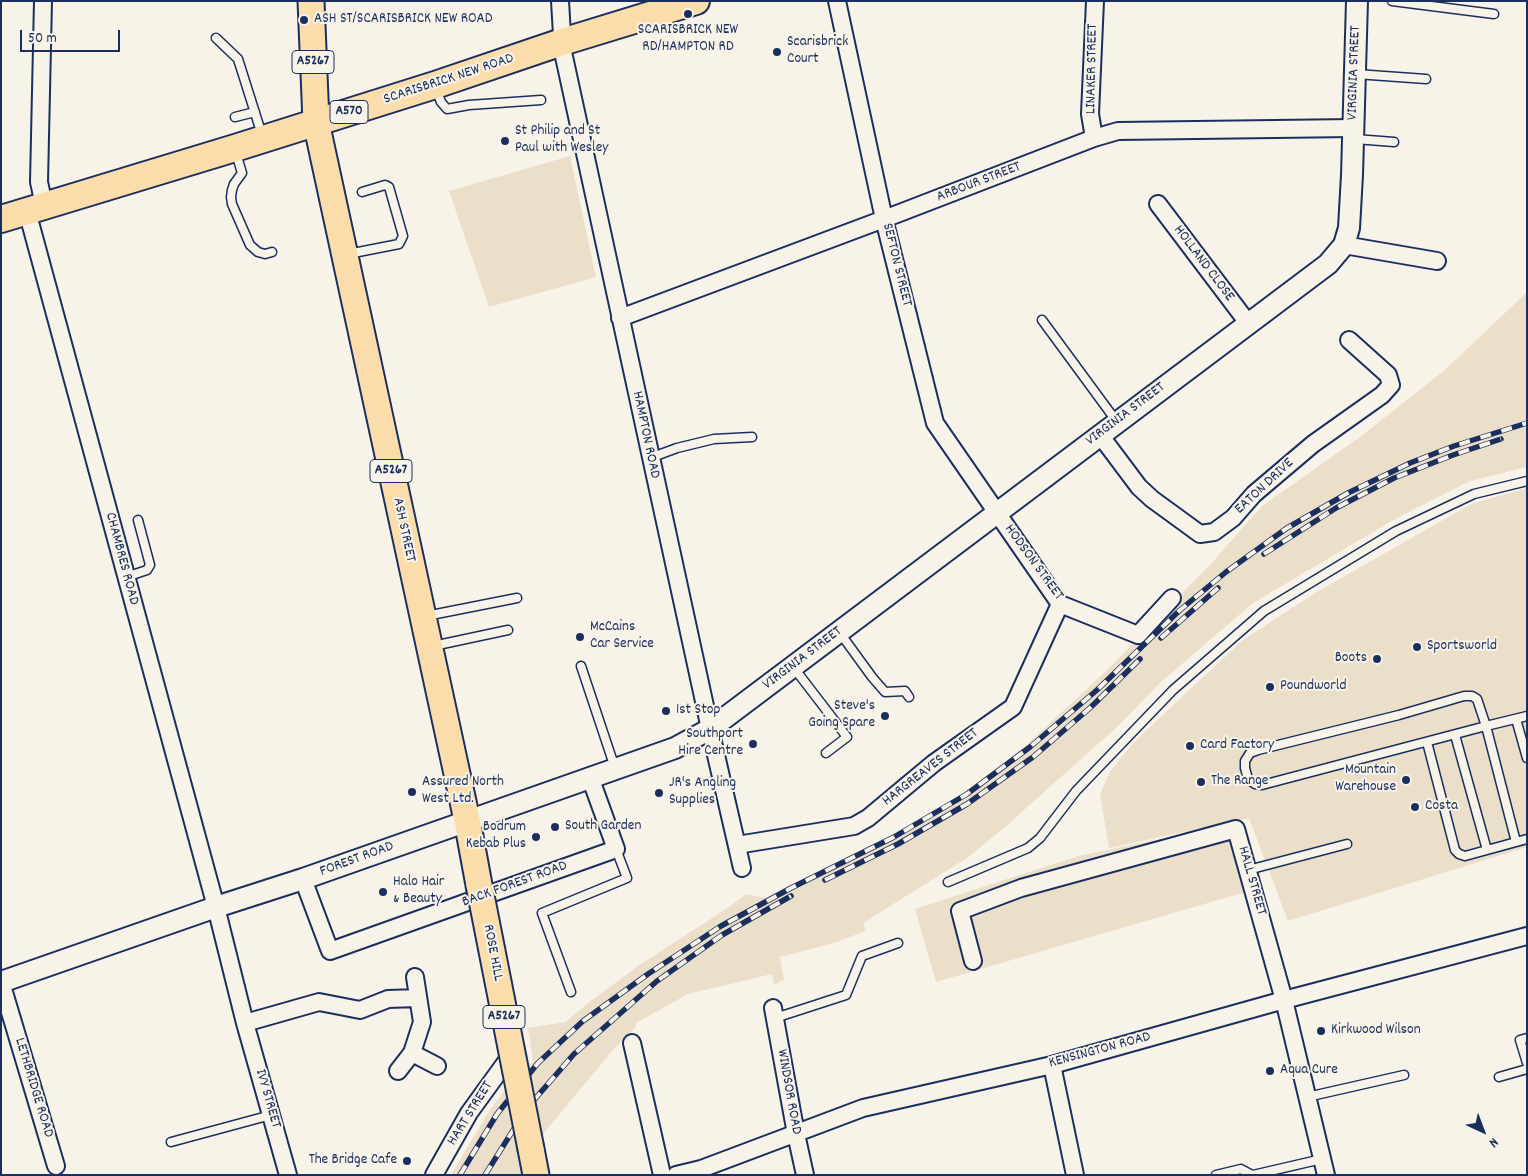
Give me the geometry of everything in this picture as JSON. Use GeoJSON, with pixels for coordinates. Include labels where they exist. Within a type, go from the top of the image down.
{"type":"FeatureCollection","features":[{"type":"Feature","properties":{"kind":"highway","name":"SCARISBRICK NEW ROAD"},"geometry":{"type":"LineString","coordinates":[[1,219],[235,148],[435,85],[562,42],[696,1]]}},
{"type":"Feature","properties":{"kind":"main road","name":"A5267"},"geometry":{"type":"LineString","coordinates":[[311,1],[316,122]]}},
{"type":"Feature","properties":{"kind":"main road","name":"ASH STREET"},"geometry":{"type":"LineString","coordinates":[[316,122],[466,820]]}},
{"type":"Feature","properties":{"kind":"main road","name":"ROSE HILL"},"geometry":{"type":"LineString","coordinates":[[466,820],[536,1175]]}},
{"type":"Feature","properties":{"kind":"street","name":"CHAMBRES ROAD"},"geometry":{"type":"LineString","coordinates":[[43,1],[39,182],[36,208],[126,577],[216,907],[245,1023]]}},
{"type":"Feature","properties":{"kind":"street","name":"HAMPTON ROAD"},"geometry":{"type":"LineString","coordinates":[[560,1],[562,42],[650,458],[742,868]]}},
{"type":"Feature","properties":{"kind":"street","name":"SEFTON STREET"},"geometry":{"type":"LineString","coordinates":[[837,1],[884,220],[935,423],[996,512]]}},
{"type":"Feature","properties":{"kind":"street","name":"LINAKER STREET"},"geometry":{"type":"LineString","coordinates":[[1094,138],[1090,114],[1095,1]]}},
{"type":"Feature","properties":{"kind":"street","name":"VIRGINIA STREET"},"geometry":{"type":"LineString","coordinates":[[710,729],[1328,264],[1344,244],[1349,228],[1357,1]]}},
{"type":"Feature","properties":{"kind":"street","name":"ARBOUR STREET"},"geometry":{"type":"LineString","coordinates":[[620,318],[884,220],[1094,138],[1118,131],[1353,133]]}},
{"type":"Feature","properties":{"kind":"street","name":"HOLLAND CLOSE"},"geometry":{"type":"LineString","coordinates":[[1158,204],[1248,323]]}},
{"type":"Feature","properties":{"kind":"street"},"geometry":{"type":"LineString","coordinates":[[1344,244],[1437,261]]}},
{"type":"Feature","properties":{"kind":"street","name":"EATON DRIVE"},"geometry":{"type":"LineString","coordinates":[[1100,435],[1139,487],[1152,499],[1200,534],[1214,532],[1233,518],[1254,494],[1313,444],[1382,395],[1391,385],[1388,375],[1349,340]]}},
{"type":"Feature","properties":{"kind":"street","name":"HODSON STREET"},"geometry":{"type":"LineString","coordinates":[[996,512],[1060,604],[1138,635],[1172,598]]}},
{"type":"Feature","properties":{"kind":"street","name":"HARGREAVES STREET"},"geometry":{"type":"LineString","coordinates":[[737,845],[854,826],[868,818],[934,763],[1013,707],[1060,604]]}},
{"type":"Feature","properties":{"kind":"street","name":"FOREST ROAD"},"geometry":{"type":"LineString","coordinates":[[1,982],[216,907],[303,879],[466,820],[675,748],[710,729]]}},
{"type":"Feature","properties":{"kind":"street"},"geometry":{"type":"LineString","coordinates":[[590,777],[616,849]]}},
{"type":"Feature","properties":{"kind":"street","name":"HALL STREET"},"geometry":{"type":"LineString","coordinates":[[973,961],[960,911],[1021,888],[1236,830],[1284,1000],[1326,1175]]}},
{"type":"Feature","properties":{"kind":"street","name":"BACK FOREST ROAD"},"geometry":{"type":"LineString","coordinates":[[303,879],[330,951],[616,849]]}},
{"type":"Feature","properties":{"kind":"street","name":"KENSINGTON ROAD"},"geometry":{"type":"LineString","coordinates":[[676,1175],[701,1169],[863,1108],[1052,1065],[1284,1000],[1527,936]]}},
{"type":"Feature","properties":{"kind":"street"},"geometry":{"type":"LineString","coordinates":[[398,1072],[412,1053],[422,1022],[415,977]]}},
{"type":"Feature","properties":{"kind":"street","name":"LETHBRIDGE ROAD"},"geometry":{"type":"LineString","coordinates":[[1,982],[56,1166]]}},
{"type":"Feature","properties":{"kind":"street"},"geometry":{"type":"LineString","coordinates":[[245,1023],[319,1002],[360,1010],[388,999],[418,998]]}},
{"type":"Feature","properties":{"kind":"street","name":"WINDSOR ROAD"},"geometry":{"type":"LineString","coordinates":[[774,1013],[805,1175]]}},
{"type":"Feature","properties":{"kind":"street","name":"IVY STREET"},"geometry":{"type":"LineString","coordinates":[[245,1023],[288,1175]]}},
{"type":"Feature","properties":{"kind":"street"},"geometry":{"type":"LineString","coordinates":[[632,1043],[662,1175]]}},
{"type":"Feature","properties":{"kind":"street"},"geometry":{"type":"LineString","coordinates":[[412,1053],[437,1066]]}},
{"type":"Feature","properties":{"kind":"street","name":"HART STREET"},"geometry":{"type":"LineString","coordinates":[[434,1175],[468,1114],[511,1055]]}},
{"type":"Feature","properties":{"kind":"street"},"geometry":{"type":"LineString","coordinates":[[1052,1065],[1075,1175]]}},
{"type":"Feature","properties":{"kind":"lane"},"geometry":{"type":"LineString","coordinates":[[1392,1],[1494,14]]}},
{"type":"Feature","properties":{"kind":"lane"},"geometry":{"type":"LineString","coordinates":[[216,38],[238,58],[263,139]]}},
{"type":"Feature","properties":{"kind":"lane"},"geometry":{"type":"LineString","coordinates":[[1355,74],[1426,79]]}},
{"type":"Feature","properties":{"kind":"lane"},"geometry":{"type":"LineString","coordinates":[[435,85],[441,102],[447,109],[469,105],[541,100]]}},
{"type":"Feature","properties":{"kind":"lane"},"geometry":{"type":"LineString","coordinates":[[235,117],[255,112]]}},
{"type":"Feature","properties":{"kind":"lane"},"geometry":{"type":"LineString","coordinates":[[1353,133],[1394,142]]}},
{"type":"Feature","properties":{"kind":"lane"},"geometry":{"type":"LineString","coordinates":[[235,148],[242,173],[232,190],[232,204],[250,245],[258,252],[264,254],[272,252]]}},
{"type":"Feature","properties":{"kind":"lane"},"geometry":{"type":"LineString","coordinates":[[344,255],[392,246],[402,241],[403,231],[389,187],[386,185],[362,192]]}},
{"type":"Feature","properties":{"kind":"lane"},"geometry":{"type":"LineString","coordinates":[[1042,320],[1117,422]]}},
{"type":"Feature","properties":{"kind":"lane"},"geometry":{"type":"LineString","coordinates":[[650,458],[677,448],[714,440],[752,437]]}},
{"type":"Feature","properties":{"kind":"lane"},"geometry":{"type":"LineString","coordinates":[[948,882],[1028,848],[1040,838],[1076,791],[1173,690],[1264,611],[1396,531],[1474,494],[1527,481]]}},
{"type":"Feature","properties":{"kind":"lane"},"geometry":{"type":"LineString","coordinates":[[126,577],[147,570],[150,565],[138,520]]}},
{"type":"Feature","properties":{"kind":"lane"},"geometry":{"type":"LineString","coordinates":[[422,616],[517,598]]}},
{"type":"Feature","properties":{"kind":"lane"},"geometry":{"type":"LineString","coordinates":[[429,647],[508,630]]}},
{"type":"Feature","properties":{"kind":"lane"},"geometry":{"type":"LineString","coordinates":[[839,632],[885,692],[905,691],[909,697]]}},
{"type":"Feature","properties":{"kind":"lane"},"geometry":{"type":"LineString","coordinates":[[581,666],[615,768]]}},
{"type":"Feature","properties":{"kind":"lane"},"geometry":{"type":"LineString","coordinates":[[792,667],[847,737],[826,753]]}},
{"type":"Feature","properties":{"kind":"lane"},"geometry":{"type":"LineString","coordinates":[[1516,842],[1486,726],[1477,699],[1472,696],[1464,696],[1399,715],[1258,750],[1250,753],[1245,761],[1248,779],[1255,784],[1262,784],[1455,735],[1486,726],[1527,716]]}},
{"type":"Feature","properties":{"kind":"lane"},"geometry":{"type":"LineString","coordinates":[[1516,719],[1527,758]]}},
{"type":"Feature","properties":{"kind":"lane"},"geometry":{"type":"LineString","coordinates":[[1455,735],[1487,850]]}},
{"type":"Feature","properties":{"kind":"lane"},"geometry":{"type":"LineString","coordinates":[[1427,742],[1455,850],[1459,854],[1465,856],[1527,839]]}},
{"type":"Feature","properties":{"kind":"lane"},"geometry":{"type":"LineString","coordinates":[[1248,870],[1347,844]]}},
{"type":"Feature","properties":{"kind":"lane"},"geometry":{"type":"LineString","coordinates":[[571,992],[542,913],[627,878],[616,849]]}},
{"type":"Feature","properties":{"kind":"lane"},"geometry":{"type":"LineString","coordinates":[[774,1013],[846,995],[862,956],[898,944]]}},
{"type":"Feature","properties":{"kind":"lane"},"geometry":{"type":"LineString","coordinates":[[1527,1038],[1520,1040],[1527,1063]]}},
{"type":"Feature","properties":{"kind":"lane"},"geometry":{"type":"LineString","coordinates":[[1499,1077],[1527,1069]]}},
{"type":"Feature","properties":{"kind":"lane"},"geometry":{"type":"LineString","coordinates":[[1307,1097],[1404,1075]]}},
{"type":"Feature","properties":{"kind":"lane"},"geometry":{"type":"LineString","coordinates":[[171,1142],[271,1115]]}},
{"type":"Feature","properties":{"kind":"lane"},"geometry":{"type":"LineString","coordinates":[[1216,1175],[1241,1169],[1252,1175],[1322,1159]]}},
{"type":"Feature","properties":{"kind":"shaded area"},"geometry":{"type":"Polygon","coordinates":[[[570,156],[596,277],[489,307],[449,191],[570,156]]]}},
{"type":"Feature","properties":{"kind":"shaded area"},"geometry":{"type":"Polygon","coordinates":[[[1527,292],[1527,467],[1470,481],[1395,519],[1253,603],[1162,681],[1117,727],[1006,826],[970,856],[863,923],[866,931],[834,943],[780,957],[784,980],[774,985],[772,974],[688,994],[636,1023],[636,1027],[612,1051],[523,1158],[524,1175],[451,1175],[489,1111],[508,1086],[533,1061],[528,1028],[565,1022],[638,966],[746,894],[765,898],[853,860],[952,802],[1024,747],[1102,675],[1210,565],[1262,506],[1360,437],[1446,369],[1527,292]]]}},
{"type":"Feature","properties":{"kind":"shaded area"},"geometry":{"type":"Polygon","coordinates":[[[1527,488],[1527,847],[1288,921],[1249,818],[1109,848],[1100,794],[1111,770],[1135,741],[1243,640],[1315,593],[1471,504],[1527,488]]]}},
{"type":"Feature","properties":{"kind":"shaded area"},"geometry":{"type":"Polygon","coordinates":[[[1232,824],[1249,891],[936,982],[915,909],[1078,856],[1232,824]]]}},
{"type":"Feature","properties":{"kind":"railway"},"geometry":{"type":"LineString","coordinates":[[460,1175],[497,1114],[538,1063],[583,1021],[648,974],[721,926],[791,888],[894,837],[967,794],[1030,747],[1097,690],[1180,610],[1226,572],[1287,528],[1348,493],[1410,463],[1454,446],[1527,423]]}},
{"type":"Feature","properties":{"kind":"railway"},"geometry":{"type":"LineString","coordinates":[[1264,554],[1336,508],[1394,478],[1501,439]]}},
{"type":"Feature","properties":{"kind":"railway"},"geometry":{"type":"LineString","coordinates":[[1161,638],[1218,588]]}},
{"type":"Feature","properties":{"kind":"railway"},"geometry":{"type":"LineString","coordinates":[[825,880],[898,844],[967,804],[1033,757],[1091,707],[1140,659]]}},
{"type":"Feature","properties":{"kind":"railway"},"geometry":{"type":"LineString","coordinates":[[485,1175],[527,1108],[574,1054],[657,981],[722,935],[791,896]]}},
{"type":"Feature","properties":{"kind":"place","name":"SCARISBRICK NEW RD/HAMPTON RD"},"geometry":{"type":"Point","coordinates":[688,14]}},
{"type":"Feature","properties":{"kind":"place","name":"ASH ST/SCARISBRICK NEW ROAD"},"geometry":{"type":"Point","coordinates":[304,20]}},
{"type":"Feature","properties":{"kind":"place","name":"Scarisbrick Court"},"geometry":{"type":"Point","coordinates":[777,52]}},
{"type":"Feature","properties":{"kind":"place","name":"St Philip and St Paul with Wesley"},"geometry":{"type":"Point","coordinates":[505,141]}},
{"type":"Feature","properties":{"kind":"place","name":"McCains Car Service"},"geometry":{"type":"Point","coordinates":[580,637]}},
{"type":"Feature","properties":{"kind":"place","name":"Sportsworld"},"geometry":{"type":"Point","coordinates":[1417,647]}},
{"type":"Feature","properties":{"kind":"place","name":"Boots"},"geometry":{"type":"Point","coordinates":[1377,659]}},
{"type":"Feature","properties":{"kind":"place","name":"Poundworld"},"geometry":{"type":"Point","coordinates":[1270,687]}},
{"type":"Feature","properties":{"kind":"place","name":"1st Stop"},"geometry":{"type":"Point","coordinates":[666,711]}},
{"type":"Feature","properties":{"kind":"place","name":"Steve's Going Spare"},"geometry":{"type":"Point","coordinates":[885,716]}},
{"type":"Feature","properties":{"kind":"place","name":"Southport Hire Centre"},"geometry":{"type":"Point","coordinates":[753,744]}},
{"type":"Feature","properties":{"kind":"place","name":"Card Factory"},"geometry":{"type":"Point","coordinates":[1190,746]}},
{"type":"Feature","properties":{"kind":"place","name":"Mountain Warehouse"},"geometry":{"type":"Point","coordinates":[1406,780]}},
{"type":"Feature","properties":{"kind":"place","name":"The Range"},"geometry":{"type":"Point","coordinates":[1201,782]}},
{"type":"Feature","properties":{"kind":"place","name":"Assured North West Ltd."},"geometry":{"type":"Point","coordinates":[412,792]}},
{"type":"Feature","properties":{"kind":"place","name":"JR's Angling Supplies"},"geometry":{"type":"Point","coordinates":[659,793]}},
{"type":"Feature","properties":{"kind":"place","name":"Costa"},"geometry":{"type":"Point","coordinates":[1415,807]}},
{"type":"Feature","properties":{"kind":"place","name":"South Garden"},"geometry":{"type":"Point","coordinates":[555,827]}},
{"type":"Feature","properties":{"kind":"place","name":"Bodrum Kebab Plus"},"geometry":{"type":"Point","coordinates":[536,837]}},
{"type":"Feature","properties":{"kind":"place","name":"Halo Hair & Beauty"},"geometry":{"type":"Point","coordinates":[383,892]}},
{"type":"Feature","properties":{"kind":"place","name":"Kirkwood Wilson"},"geometry":{"type":"Point","coordinates":[1321,1031]}},
{"type":"Feature","properties":{"kind":"place","name":"Aqua Cure"},"geometry":{"type":"Point","coordinates":[1270,1071]}},
{"type":"Feature","properties":{"kind":"place","name":"The Bridge Cafe"},"geometry":{"type":"Point","coordinates":[407,1161]}}]}
